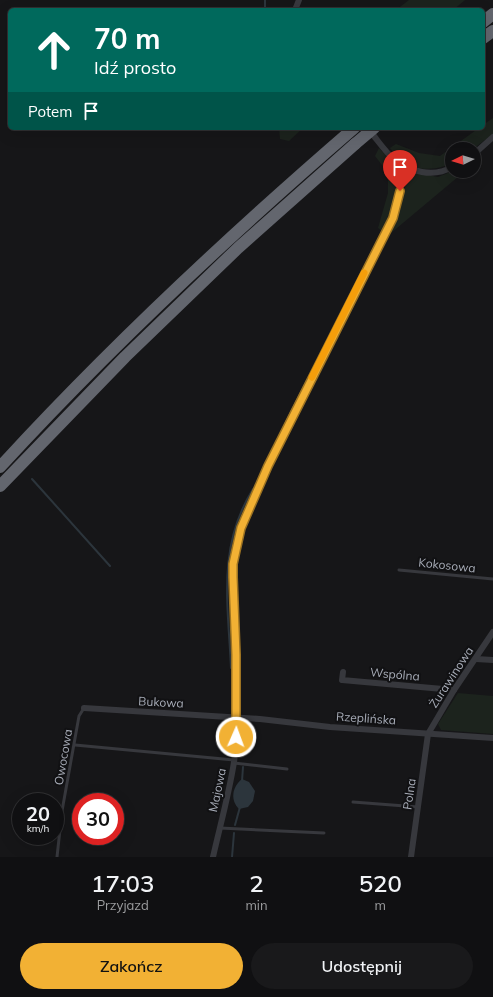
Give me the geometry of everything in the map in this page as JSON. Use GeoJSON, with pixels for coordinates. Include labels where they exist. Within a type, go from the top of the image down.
{"type":"FeatureCollection","features":[{"type":"Feature","properties":{"kind":"highway"},"geometry":{"type":"LineString","coordinates":[[485,20],[493,14]]}},
{"type":"Feature","properties":{"kind":"highway"},"geometry":{"type":"LineString","coordinates":[[0,486],[136,346],[238,248],[372,130]]}},
{"type":"Feature","properties":{"kind":"highway"},"geometry":{"type":"LineString","coordinates":[[0,466],[120,342],[223,244],[350,131]]}},
{"type":"Feature","properties":{"kind":"street"},"geometry":{"type":"LineString","coordinates":[[369,130],[395,161],[405,168],[436,173],[445,170]]}},
{"type":"Feature","properties":{"kind":"street"},"geometry":{"type":"LineString","coordinates":[[481,148],[493,137]]}},
{"type":"Feature","properties":{"kind":"street","name":"Majowa"},"geometry":{"type":"LineString","coordinates":[[213,857],[234,761],[237,717],[233,564],[241,528],[294,410],[393,218],[405,168]]}},
{"type":"Feature","properties":{"kind":"street","name":"Żurawinowa"},"geometry":{"type":"LineString","coordinates":[[428,734],[454,690],[493,632]]}},
{"type":"Feature","properties":{"kind":"street"},"geometry":{"type":"LineString","coordinates":[[476,659],[493,660]]}},
{"type":"Feature","properties":{"kind":"street","name":"Wspólna"},"geometry":{"type":"LineString","coordinates":[[343,672],[342,680],[454,690]]}},
{"type":"Feature","properties":{"kind":"street","name":"Bukowa"},"geometry":{"type":"LineString","coordinates":[[84,708],[237,717]]}},
{"type":"Feature","properties":{"kind":"street","name":"Rzeplińska"},"geometry":{"type":"LineString","coordinates":[[237,717],[290,721],[330,727],[493,738]]}},
{"type":"Feature","properties":{"kind":"street","name":"Polna"},"geometry":{"type":"LineString","coordinates":[[411,857],[428,734]]}},
{"type":"Feature","properties":{"kind":"lane","name":"Kokosowa"},"geometry":{"type":"LineString","coordinates":[[399,570],[493,579]]}},
{"type":"Feature","properties":{"kind":"lane","name":"Owocowa"},"geometry":{"type":"LineString","coordinates":[[57,857],[62,811],[79,716],[84,708]]}},
{"type":"Feature","properties":{"kind":"lane"},"geometry":{"type":"LineString","coordinates":[[75,745],[234,761],[287,769]]}},
{"type":"Feature","properties":{"kind":"lane"},"geometry":{"type":"LineString","coordinates":[[353,802],[418,807]]}},
{"type":"Feature","properties":{"kind":"lane"},"geometry":{"type":"LineString","coordinates":[[220,828],[324,833]]}},
{"type":"Feature","properties":{"kind":"shaded area"},"geometry":{"type":"Polygon","coordinates":[[[409,0],[465,0],[455,8],[399,8],[409,0]]]}},
{"type":"Feature","properties":{"kind":"shaded area"},"geometry":{"type":"Polygon","coordinates":[[[493,118],[493,134],[481,143],[460,142],[476,130],[485,130],[485,124],[493,118]]]}},
{"type":"Feature","properties":{"kind":"shaded area"},"geometry":{"type":"Polygon","coordinates":[[[279,130],[301,130],[289,141],[280,139],[279,130]]]}},
{"type":"Feature","properties":{"kind":"shaded area"},"geometry":{"type":"Polygon","coordinates":[[[396,144],[419,153],[440,156],[445,152],[445,166],[433,169],[412,167],[400,161],[390,148],[396,144]]]}},
{"type":"Feature","properties":{"kind":"shaded area"},"geometry":{"type":"Polygon","coordinates":[[[379,148],[393,164],[399,176],[397,192],[382,231],[378,228],[388,193],[388,173],[375,156],[379,148]]]}},
{"type":"Feature","properties":{"kind":"shaded area"},"geometry":{"type":"Polygon","coordinates":[[[413,172],[438,177],[445,174],[445,178],[457,178],[391,233],[390,231],[400,210],[407,177],[413,172]]]}},
{"type":"Feature","properties":{"kind":"shaded area"},"geometry":{"type":"Polygon","coordinates":[[[458,693],[493,696],[493,734],[441,730],[438,724],[458,693]]]}},
{"type":"Feature","properties":{"kind":"shaded area"},"geometry":{"type":"Polygon","coordinates":[[[242,779],[249,782],[255,791],[253,801],[248,807],[239,809],[234,802],[233,794],[236,786],[242,779]]]}},
{"type":"Feature","properties":{"kind":"waterway"},"geometry":{"type":"LineString","coordinates":[[265,0],[265,8]]}},
{"type":"Feature","properties":{"kind":"waterway"},"geometry":{"type":"LineString","coordinates":[[32,479],[110,566]]}},
{"type":"Feature","properties":{"kind":"waterway"},"geometry":{"type":"LineString","coordinates":[[231,668],[227,598],[229,554],[234,532],[253,489]]}},
{"type":"Feature","properties":{"kind":"waterway"},"geometry":{"type":"LineString","coordinates":[[232,683],[232,697]]}},
{"type":"Feature","properties":{"kind":"waterway"},"geometry":{"type":"LineString","coordinates":[[232,705],[232,714]]}},
{"type":"Feature","properties":{"kind":"waterway"},"geometry":{"type":"LineString","coordinates":[[228,753],[231,724]]}},
{"type":"Feature","properties":{"kind":"waterway"},"geometry":{"type":"LineString","coordinates":[[242,781],[243,767]]}},
{"type":"Feature","properties":{"kind":"waterway"},"geometry":{"type":"LineString","coordinates":[[235,825],[240,807]]}},
{"type":"Feature","properties":{"kind":"waterway"},"geometry":{"type":"LineString","coordinates":[[232,857],[234,833]]}},
{"type":"Feature","properties":{"kind":"slow traffic"},"geometry":{"type":"LineString","coordinates":[[312,377],[364,273]]}},
{"type":"Feature","properties":{"kind":"route"},"geometry":{"type":"LineString","coordinates":[[236,737],[237,698],[233,564],[241,528],[294,410],[393,218],[398,204],[400,191]]}}]}
